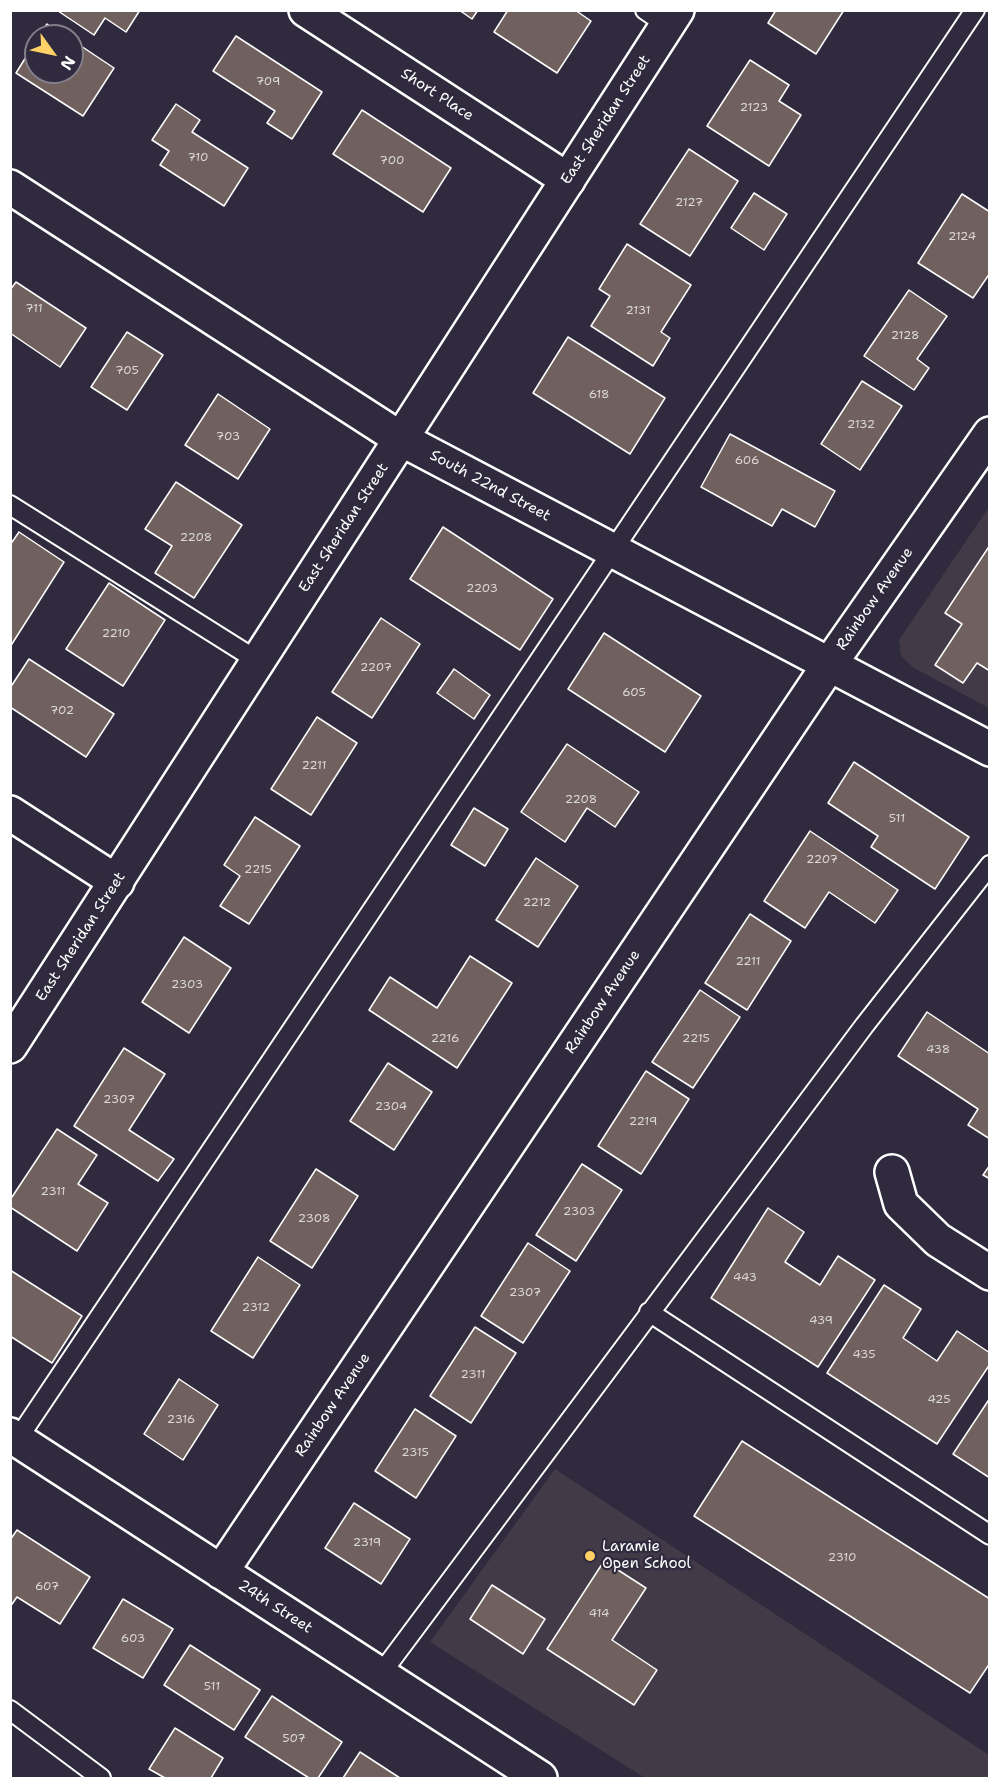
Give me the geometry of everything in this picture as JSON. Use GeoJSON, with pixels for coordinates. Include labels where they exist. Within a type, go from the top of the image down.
{"type":"FeatureCollection","features":[{"type":"Feature","properties":{"kind":"street","name":"Short Place"},"geometry":{"type":"LineString","coordinates":[[306,10],[568,180]]}},
{"type":"Feature","properties":{"kind":"street","name":"East Sheridan Street"},"geometry":{"type":"LineString","coordinates":[[10,1046],[568,180],[663,15]]}},
{"type":"Feature","properties":{"kind":"street","name":"South 22nd Street"},"geometry":{"type":"LineString","coordinates":[[10,187],[401,439],[990,749]]}},
{"type":"Feature","properties":{"kind":"street","name":"Rainbow Avenue"},"geometry":{"type":"LineString","coordinates":[[221,1572],[829,665],[990,434]]}},
{"type":"Feature","properties":{"kind":"street"},"geometry":{"type":"LineString","coordinates":[[10,813],[117,882]]}},
{"type":"Feature","properties":{"kind":"street"},"geometry":{"type":"LineString","coordinates":[[892,1172],[901,1204],[938,1240],[990,1273]]}},
{"type":"Feature","properties":{"kind":"street","name":"24th Street"},"geometry":{"type":"LineString","coordinates":[[14,1437],[540,1779]]}},
{"type":"Feature","properties":{"kind":"lane"},"geometry":{"type":"LineString","coordinates":[[14,1437],[614,551],[975,10]]}},
{"type":"Feature","properties":{"kind":"lane"},"geometry":{"type":"LineString","coordinates":[[10,505],[258,661]]}},
{"type":"Feature","properties":{"kind":"lane"},"geometry":{"type":"LineString","coordinates":[[380,1675],[864,1026],[990,865]]}},
{"type":"Feature","properties":{"kind":"lane"},"geometry":{"type":"LineString","coordinates":[[649,1312],[990,1534]]}},
{"type":"Feature","properties":{"kind":"lane"},"geometry":{"type":"LineString","coordinates":[[10,1710],[101,1779]]}},
{"type":"Feature","properties":{"kind":"shaded area"},"geometry":{"type":"Polygon","coordinates":[[[989,507],[989,708],[914,668],[901,656],[899,640],[989,507]]]}},
{"type":"Feature","properties":{"kind":"shaded area","name":"Laramie Open School"},"geometry":{"type":"Polygon","coordinates":[[[555,1469],[989,1755],[989,1778],[645,1778],[430,1642],[555,1469]]]}},
{"type":"Feature","properties":{"kind":"building"},"geometry":{"type":"Polygon","coordinates":[[[140,10],[126,32],[105,18],[94,35],[84,28],[84,24],[78,24],[58,11],[140,10]]]}},
{"type":"Feature","properties":{"kind":"building"},"geometry":{"type":"Polygon","coordinates":[[[459,10],[478,10],[472,19],[459,10]]]}},
{"type":"Feature","properties":{"kind":"building"},"geometry":{"type":"Polygon","coordinates":[[[508,10],[575,10],[591,21],[557,73],[494,32],[508,10]]]}},
{"type":"Feature","properties":{"kind":"building"},"geometry":{"type":"Polygon","coordinates":[[[776,10],[844,10],[816,54],[768,23],[776,10]]]}},
{"type":"Feature","properties":{"kind":"building"},"geometry":{"type":"Polygon","coordinates":[[[236,36],[322,92],[292,139],[267,123],[275,111],[213,71],[236,36]]]}},
{"type":"Feature","properties":{"kind":"building"},"geometry":{"type":"Polygon","coordinates":[[[84,48],[114,68],[83,116],[33,84],[84,84],[84,48]]]}},
{"type":"Feature","properties":{"kind":"building"},"geometry":{"type":"Polygon","coordinates":[[[24,60],[24,78],[16,73],[24,60]]]}},
{"type":"Feature","properties":{"kind":"building"},"geometry":{"type":"Polygon","coordinates":[[[750,60],[789,85],[779,101],[801,115],[769,166],[707,126],[750,60]]]}},
{"type":"Feature","properties":{"kind":"building"},"geometry":{"type":"Polygon","coordinates":[[[176,104],[200,120],[192,132],[248,168],[224,206],[160,165],[169,151],[152,140],[176,104]]]}},
{"type":"Feature","properties":{"kind":"building"},"geometry":{"type":"Polygon","coordinates":[[[362,110],[451,168],[423,212],[333,154],[362,110]]]}},
{"type":"Feature","properties":{"kind":"building"},"geometry":{"type":"Polygon","coordinates":[[[689,149],[738,181],[690,256],[640,224],[689,149]]]}},
{"type":"Feature","properties":{"kind":"building"},"geometry":{"type":"Polygon","coordinates":[[[754,193],[787,214],[764,250],[731,228],[754,193]]]}},
{"type":"Feature","properties":{"kind":"building"},"geometry":{"type":"Polygon","coordinates":[[[962,194],[990,212],[990,273],[973,298],[918,263],[962,194]]]}},
{"type":"Feature","properties":{"kind":"building"},"geometry":{"type":"Polygon","coordinates":[[[627,244],[691,285],[661,332],[670,338],[653,366],[591,326],[610,296],[599,289],[627,244]]]}},
{"type":"Feature","properties":{"kind":"building"},"geometry":{"type":"Polygon","coordinates":[[[16,282],[86,328],[60,367],[10,333],[10,290],[16,282]]]}},
{"type":"Feature","properties":{"kind":"building"},"geometry":{"type":"Polygon","coordinates":[[[909,290],[947,316],[917,359],[929,368],[914,390],[864,356],[909,290]]]}},
{"type":"Feature","properties":{"kind":"building"},"geometry":{"type":"Polygon","coordinates":[[[127,332],[163,355],[127,410],[91,387],[127,332]]]}},
{"type":"Feature","properties":{"kind":"building"},"geometry":{"type":"Polygon","coordinates":[[[568,337],[665,398],[630,454],[533,393],[568,337]]]}},
{"type":"Feature","properties":{"kind":"building"},"geometry":{"type":"Polygon","coordinates":[[[862,381],[902,406],[860,470],[821,444],[862,381]]]}},
{"type":"Feature","properties":{"kind":"building"},"geometry":{"type":"Polygon","coordinates":[[[218,394],[270,429],[238,479],[185,445],[218,394]]]}},
{"type":"Feature","properties":{"kind":"building"},"geometry":{"type":"Polygon","coordinates":[[[730,434],[835,491],[815,527],[782,509],[772,526],[701,487],[730,434]]]}},
{"type":"Feature","properties":{"kind":"building"},"geometry":{"type":"Polygon","coordinates":[[[176,482],[242,525],[194,598],[155,573],[172,546],[145,529],[176,482]]]}},
{"type":"Feature","properties":{"kind":"building"},"geometry":{"type":"Polygon","coordinates":[[[443,527],[553,599],[520,650],[410,579],[443,527]]]}},
{"type":"Feature","properties":{"kind":"building"},"geometry":{"type":"Polygon","coordinates":[[[19,532],[64,562],[10,647],[10,545],[19,532]]]}},
{"type":"Feature","properties":{"kind":"building"},"geometry":{"type":"Polygon","coordinates":[[[990,545],[990,671],[977,663],[963,683],[935,665],[962,624],[945,613],[990,545]]]}},
{"type":"Feature","properties":{"kind":"building"},"geometry":{"type":"Polygon","coordinates":[[[109,583],[165,620],[123,686],[66,649],[109,583]]]}},
{"type":"Feature","properties":{"kind":"building"},"geometry":{"type":"Polygon","coordinates":[[[381,618],[420,644],[372,718],[332,692],[381,618]]]}},
{"type":"Feature","properties":{"kind":"building"},"geometry":{"type":"Polygon","coordinates":[[[604,633],[701,696],[665,752],[568,689],[604,633]]]}},
{"type":"Feature","properties":{"kind":"building"},"geometry":{"type":"Polygon","coordinates":[[[29,659],[114,714],[86,757],[10,707],[10,688],[29,659]]]}},
{"type":"Feature","properties":{"kind":"building"},"geometry":{"type":"Polygon","coordinates":[[[454,669],[490,695],[474,719],[437,693],[454,669]]]}},
{"type":"Feature","properties":{"kind":"building"},"geometry":{"type":"Polygon","coordinates":[[[317,717],[357,743],[311,815],[271,789],[317,717]]]}},
{"type":"Feature","properties":{"kind":"building"},"geometry":{"type":"Polygon","coordinates":[[[567,744],[639,792],[615,827],[587,808],[565,842],[521,812],[567,744]]]}},
{"type":"Feature","properties":{"kind":"building"},"geometry":{"type":"Polygon","coordinates":[[[854,762],[969,837],[935,889],[871,847],[878,836],[828,803],[854,762]]]}},
{"type":"Feature","properties":{"kind":"building"},"geometry":{"type":"Polygon","coordinates":[[[474,808],[508,829],[485,866],[451,845],[474,808]]]}},
{"type":"Feature","properties":{"kind":"building"},"geometry":{"type":"Polygon","coordinates":[[[255,817],[300,846],[249,924],[220,906],[240,876],[224,865],[255,817]]]}},
{"type":"Feature","properties":{"kind":"building"},"geometry":{"type":"Polygon","coordinates":[[[810,831],[898,890],[875,923],[829,892],[805,928],[764,901],[810,831]]]}},
{"type":"Feature","properties":{"kind":"building"},"geometry":{"type":"Polygon","coordinates":[[[536,858],[578,886],[538,947],[496,920],[536,858]]]}},
{"type":"Feature","properties":{"kind":"building"},"geometry":{"type":"Polygon","coordinates":[[[750,914],[791,941],[747,1010],[705,983],[750,914]]]}},
{"type":"Feature","properties":{"kind":"building"},"geometry":{"type":"Polygon","coordinates":[[[184,937],[231,968],[189,1033],[142,1002],[184,937]]]}},
{"type":"Feature","properties":{"kind":"building"},"geometry":{"type":"Polygon","coordinates":[[[470,956],[512,983],[457,1068],[369,1010],[390,977],[437,1008],[470,956]]]}},
{"type":"Feature","properties":{"kind":"building"},"geometry":{"type":"Polygon","coordinates":[[[700,990],[740,1017],[693,1088],[652,1062],[700,990]]]}},
{"type":"Feature","properties":{"kind":"building"},"geometry":{"type":"Polygon","coordinates":[[[927,1012],[990,1054],[990,1139],[968,1125],[978,1109],[898,1056],[927,1012]]]}},
{"type":"Feature","properties":{"kind":"building"},"geometry":{"type":"Polygon","coordinates":[[[124,1048],[165,1074],[129,1130],[174,1159],[158,1181],[74,1126],[124,1048]]]}},
{"type":"Feature","properties":{"kind":"building"},"geometry":{"type":"Polygon","coordinates":[[[388,1063],[432,1092],[394,1150],[350,1121],[388,1063]]]}},
{"type":"Feature","properties":{"kind":"building"},"geometry":{"type":"Polygon","coordinates":[[[646,1071],[689,1099],[641,1174],[598,1146],[646,1071]]]}},
{"type":"Feature","properties":{"kind":"building"},"geometry":{"type":"Polygon","coordinates":[[[57,1129],[97,1155],[78,1184],[108,1203],[77,1251],[10,1207],[10,1200],[57,1129]]]}},
{"type":"Feature","properties":{"kind":"building"},"geometry":{"type":"Polygon","coordinates":[[[582,1164],[622,1190],[576,1261],[536,1235],[582,1164]]]}},
{"type":"Feature","properties":{"kind":"building"},"geometry":{"type":"Polygon","coordinates":[[[990,1165],[990,1179],[983,1175],[990,1165]]]}},
{"type":"Feature","properties":{"kind":"building"},"geometry":{"type":"Polygon","coordinates":[[[316,1169],[358,1196],[312,1268],[270,1241],[316,1169]]]}},
{"type":"Feature","properties":{"kind":"building"},"geometry":{"type":"Polygon","coordinates":[[[768,1208],[804,1232],[785,1262],[820,1285],[838,1256],[875,1280],[818,1367],[711,1298],[768,1208]]]}},
{"type":"Feature","properties":{"kind":"building"},"geometry":{"type":"Polygon","coordinates":[[[528,1243],[570,1271],[523,1343],[481,1316],[528,1243]]]}},
{"type":"Feature","properties":{"kind":"building"},"geometry":{"type":"Polygon","coordinates":[[[258,1257],[300,1285],[253,1358],[211,1331],[258,1257]]]}},
{"type":"Feature","properties":{"kind":"building"},"geometry":{"type":"Polygon","coordinates":[[[10,1270],[82,1316],[52,1363],[10,1336],[10,1270]]]}},
{"type":"Feature","properties":{"kind":"building"},"geometry":{"type":"Polygon","coordinates":[[[884,1285],[921,1309],[903,1338],[937,1361],[957,1331],[990,1353],[990,1364],[937,1444],[827,1373],[884,1285]]]}},
{"type":"Feature","properties":{"kind":"building"},"geometry":{"type":"Polygon","coordinates":[[[475,1327],[516,1353],[471,1423],[430,1396],[475,1327]]]}},
{"type":"Feature","properties":{"kind":"building"},"geometry":{"type":"Polygon","coordinates":[[[179,1379],[218,1405],[183,1460],[144,1434],[179,1379]]]}},
{"type":"Feature","properties":{"kind":"building"},"geometry":{"type":"Polygon","coordinates":[[[990,1398],[990,1478],[953,1454],[990,1398]]]}},
{"type":"Feature","properties":{"kind":"building"},"geometry":{"type":"Polygon","coordinates":[[[415,1409],[456,1436],[416,1498],[375,1471],[415,1409]]]}},
{"type":"Feature","properties":{"kind":"building"},"geometry":{"type":"Polygon","coordinates":[[[742,1441],[990,1599],[990,1663],[970,1693],[694,1516],[742,1441]]]}},
{"type":"Feature","properties":{"kind":"building"},"geometry":{"type":"Polygon","coordinates":[[[354,1503],[410,1539],[381,1584],[325,1548],[354,1503]]]}},
{"type":"Feature","properties":{"kind":"building"},"geometry":{"type":"Polygon","coordinates":[[[17,1530],[90,1577],[60,1624],[17,1597],[10,1607],[10,1540],[17,1530]]]}},
{"type":"Feature","properties":{"kind":"building"},"geometry":{"type":"Polygon","coordinates":[[[604,1561],[646,1588],[612,1640],[657,1670],[634,1705],[547,1649],[604,1561]]]}},
{"type":"Feature","properties":{"kind":"building"},"geometry":{"type":"Polygon","coordinates":[[[492,1585],[545,1619],[523,1654],[470,1619],[492,1585]]]}},
{"type":"Feature","properties":{"kind":"building"},"geometry":{"type":"Polygon","coordinates":[[[123,1599],[173,1629],[143,1678],[93,1648],[123,1599]]]}},
{"type":"Feature","properties":{"kind":"building"},"geometry":{"type":"Polygon","coordinates":[[[190,1645],[260,1690],[234,1730],[164,1685],[190,1645]]]}},
{"type":"Feature","properties":{"kind":"building"},"geometry":{"type":"Polygon","coordinates":[[[272,1696],[342,1742],[318,1778],[309,1778],[245,1737],[272,1696]]]}},
{"type":"Feature","properties":{"kind":"building"},"geometry":{"type":"Polygon","coordinates":[[[175,1728],[223,1758],[211,1778],[165,1778],[149,1769],[175,1728]]]}},
{"type":"Feature","properties":{"kind":"building"},"geometry":{"type":"Polygon","coordinates":[[[360,1752],[400,1778],[343,1778],[360,1752]]]}},
{"type":"Feature","properties":{"kind":"place","name":"Laramie Open School"},"geometry":{"type":"Point","coordinates":[590,1556]}}]}
